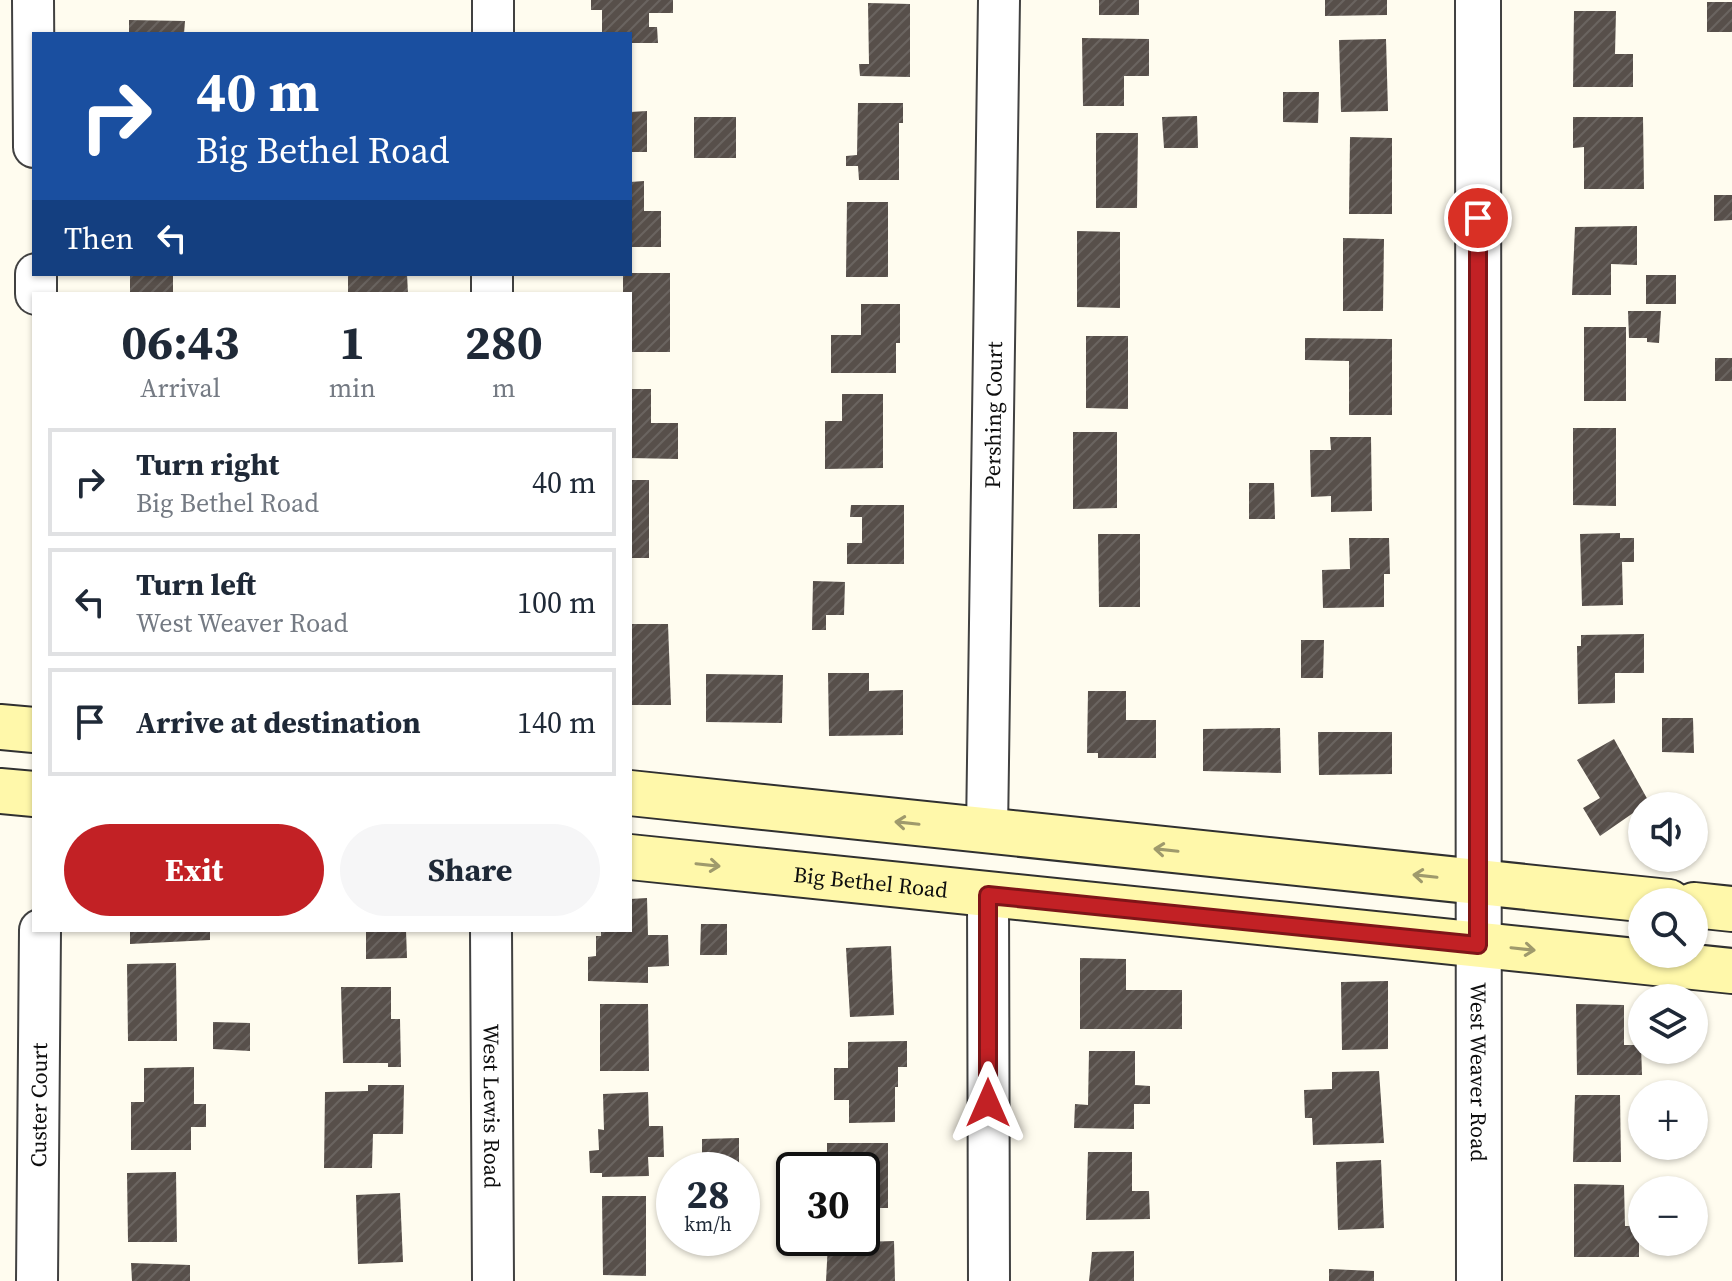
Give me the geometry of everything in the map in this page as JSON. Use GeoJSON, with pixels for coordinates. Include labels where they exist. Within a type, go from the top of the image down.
{"type":"FeatureCollection","features":[{"type":"Feature","properties":{"kind":"main road"},"geometry":{"type":"LineString","coordinates":[[0,727],[32,730]]}},
{"type":"Feature","properties":{"kind":"main road"},"geometry":{"type":"LineString","coordinates":[[0,791],[32,794]]}},
{"type":"Feature","properties":{"kind":"main road"},"geometry":{"type":"LineString","coordinates":[[632,793],[1628,898]]}},
{"type":"Feature","properties":{"kind":"main road","name":"Big Bethel Road"},"geometry":{"type":"LineString","coordinates":[[632,857],[1732,971]]}},
{"type":"Feature","properties":{"kind":"main road"},"geometry":{"type":"LineString","coordinates":[[1708,906],[1732,909]]}},
{"type":"Feature","properties":{"kind":"street"},"geometry":{"type":"LineString","coordinates":[[493,0],[493,32]]}},
{"type":"Feature","properties":{"kind":"street","name":"Pershing Court"},"geometry":{"type":"LineString","coordinates":[[987,831],[999,0]]}},
{"type":"Feature","properties":{"kind":"street","name":"West Weaver Road"},"geometry":{"type":"LineString","coordinates":[[1478,0],[1479,1281]]}},
{"type":"Feature","properties":{"kind":"street"},"geometry":{"type":"LineString","coordinates":[[22,19],[32,126]]}},
{"type":"Feature","properties":{"kind":"street"},"geometry":{"type":"LineString","coordinates":[[988,895],[989,1281]]}},
{"type":"Feature","properties":{"kind":"street","name":"Custer Court"},"geometry":{"type":"LineString","coordinates":[[37,1281],[40,932]]}},
{"type":"Feature","properties":{"kind":"street","name":"West Lewis Road"},"geometry":{"type":"LineString","coordinates":[[491,932],[493,1281]]}},
{"type":"Feature","properties":{"kind":"building"},"geometry":{"type":"Polygon","coordinates":[[[591,0],[673,0],[673,13],[649,13],[649,27],[657,27],[658,43],[632,43],[632,32],[602,32],[602,10],[591,10],[591,0]]]}},
{"type":"Feature","properties":{"kind":"building"},"geometry":{"type":"Polygon","coordinates":[[[1099,0],[1139,0],[1139,15],[1099,15],[1099,0]]]}},
{"type":"Feature","properties":{"kind":"building"},"geometry":{"type":"Polygon","coordinates":[[[1325,0],[1387,0],[1387,15],[1325,16],[1325,0]]]}},
{"type":"Feature","properties":{"kind":"building"},"geometry":{"type":"Polygon","coordinates":[[[1707,2],[1732,2],[1732,32],[1707,32],[1707,2]]]}},
{"type":"Feature","properties":{"kind":"building"},"geometry":{"type":"Polygon","coordinates":[[[868,3],[910,4],[910,77],[860,76],[859,64],[869,64],[868,3]]]}},
{"type":"Feature","properties":{"kind":"building"},"geometry":{"type":"Polygon","coordinates":[[[1574,11],[1616,11],[1615,54],[1633,54],[1633,87],[1573,87],[1574,11]]]}},
{"type":"Feature","properties":{"kind":"building"},"geometry":{"type":"Polygon","coordinates":[[[129,20],[185,21],[184,32],[129,32],[129,20]]]}},
{"type":"Feature","properties":{"kind":"building"},"geometry":{"type":"Polygon","coordinates":[[[1082,38],[1149,39],[1149,76],[1124,76],[1124,106],[1083,106],[1082,38]]]}},
{"type":"Feature","properties":{"kind":"building"},"geometry":{"type":"Polygon","coordinates":[[[1386,39],[1388,111],[1341,112],[1339,40],[1386,39]]]}},
{"type":"Feature","properties":{"kind":"building"},"geometry":{"type":"Polygon","coordinates":[[[1283,92],[1319,92],[1318,123],[1283,122],[1283,92]]]}},
{"type":"Feature","properties":{"kind":"building"},"geometry":{"type":"Polygon","coordinates":[[[858,103],[903,103],[903,123],[899,123],[899,180],[859,180],[858,166],[846,166],[846,156],[857,155],[858,103]]]}},
{"type":"Feature","properties":{"kind":"building"},"geometry":{"type":"Polygon","coordinates":[[[647,111],[647,152],[632,152],[632,112],[647,111]]]}},
{"type":"Feature","properties":{"kind":"building"},"geometry":{"type":"Polygon","coordinates":[[[1197,116],[1198,148],[1164,148],[1162,117],[1197,116]]]}},
{"type":"Feature","properties":{"kind":"building"},"geometry":{"type":"Polygon","coordinates":[[[694,117],[736,117],[736,158],[694,158],[694,117]]]}},
{"type":"Feature","properties":{"kind":"building"},"geometry":{"type":"Polygon","coordinates":[[[1573,117],[1643,117],[1644,189],[1584,189],[1584,147],[1573,148],[1573,117]]]}},
{"type":"Feature","properties":{"kind":"building"},"geometry":{"type":"Polygon","coordinates":[[[1096,133],[1138,133],[1137,208],[1096,208],[1096,133]]]}},
{"type":"Feature","properties":{"kind":"building"},"geometry":{"type":"Polygon","coordinates":[[[1350,137],[1392,138],[1392,214],[1349,214],[1350,137]]]}},
{"type":"Feature","properties":{"kind":"building"},"geometry":{"type":"Polygon","coordinates":[[[644,181],[644,211],[661,211],[661,247],[632,247],[632,182],[644,181]]]}},
{"type":"Feature","properties":{"kind":"building"},"geometry":{"type":"Polygon","coordinates":[[[1714,195],[1732,195],[1732,220],[1714,221],[1714,195]]]}},
{"type":"Feature","properties":{"kind":"building"},"geometry":{"type":"Polygon","coordinates":[[[847,202],[888,202],[888,277],[846,277],[847,202]]]}},
{"type":"Feature","properties":{"kind":"building"},"geometry":{"type":"Polygon","coordinates":[[[1637,226],[1637,265],[1611,264],[1611,295],[1572,295],[1575,227],[1637,226]]]}},
{"type":"Feature","properties":{"kind":"building"},"geometry":{"type":"Polygon","coordinates":[[[1077,231],[1120,232],[1120,308],[1077,307],[1077,231]]]}},
{"type":"Feature","properties":{"kind":"building"},"geometry":{"type":"Polygon","coordinates":[[[1343,238],[1384,239],[1383,311],[1343,311],[1343,238]]]}},
{"type":"Feature","properties":{"kind":"building"},"geometry":{"type":"Polygon","coordinates":[[[632,273],[670,273],[670,352],[632,352],[632,292],[623,292],[623,276],[632,276],[632,273]]]}},
{"type":"Feature","properties":{"kind":"building"},"geometry":{"type":"Polygon","coordinates":[[[1646,275],[1676,275],[1676,304],[1646,304],[1646,275]]]}},
{"type":"Feature","properties":{"kind":"building"},"geometry":{"type":"Polygon","coordinates":[[[130,276],[173,276],[173,292],[130,292],[130,276]]]}},
{"type":"Feature","properties":{"kind":"building"},"geometry":{"type":"Polygon","coordinates":[[[348,276],[407,276],[408,292],[348,292],[348,276]]]}},
{"type":"Feature","properties":{"kind":"building"},"geometry":{"type":"Polygon","coordinates":[[[861,304],[900,304],[896,373],[831,373],[831,335],[861,335],[861,304]]]}},
{"type":"Feature","properties":{"kind":"building"},"geometry":{"type":"Polygon","coordinates":[[[1628,311],[1661,311],[1659,343],[1647,342],[1647,338],[1629,338],[1628,311]]]}},
{"type":"Feature","properties":{"kind":"building"},"geometry":{"type":"Polygon","coordinates":[[[1584,327],[1626,327],[1626,401],[1584,401],[1584,327]]]}},
{"type":"Feature","properties":{"kind":"building"},"geometry":{"type":"Polygon","coordinates":[[[1086,336],[1128,336],[1128,409],[1086,408],[1086,336]]]}},
{"type":"Feature","properties":{"kind":"building"},"geometry":{"type":"Polygon","coordinates":[[[1305,338],[1392,339],[1392,415],[1349,415],[1349,361],[1305,360],[1305,338]]]}},
{"type":"Feature","properties":{"kind":"building"},"geometry":{"type":"Polygon","coordinates":[[[1715,358],[1732,358],[1732,381],[1715,381],[1715,358]]]}},
{"type":"Feature","properties":{"kind":"building"},"geometry":{"type":"Polygon","coordinates":[[[632,389],[651,389],[651,423],[678,423],[678,459],[632,458],[632,389]]]}},
{"type":"Feature","properties":{"kind":"building"},"geometry":{"type":"Polygon","coordinates":[[[842,394],[883,394],[883,468],[825,469],[825,421],[842,421],[842,394]]]}},
{"type":"Feature","properties":{"kind":"building"},"geometry":{"type":"Polygon","coordinates":[[[1573,428],[1616,428],[1616,506],[1573,505],[1573,428]]]}},
{"type":"Feature","properties":{"kind":"building"},"geometry":{"type":"Polygon","coordinates":[[[1073,432],[1117,432],[1117,508],[1073,509],[1073,432]]]}},
{"type":"Feature","properties":{"kind":"building"},"geometry":{"type":"Polygon","coordinates":[[[1330,437],[1371,437],[1372,511],[1331,512],[1331,496],[1311,497],[1310,450],[1331,450],[1330,437]]]}},
{"type":"Feature","properties":{"kind":"building"},"geometry":{"type":"Polygon","coordinates":[[[632,480],[649,480],[649,558],[632,558],[632,480]]]}},
{"type":"Feature","properties":{"kind":"building"},"geometry":{"type":"Polygon","coordinates":[[[1249,483],[1274,483],[1275,519],[1249,519],[1249,483]]]}},
{"type":"Feature","properties":{"kind":"building"},"geometry":{"type":"Polygon","coordinates":[[[851,505],[904,505],[904,564],[847,564],[847,543],[862,543],[862,517],[850,517],[851,505]]]}},
{"type":"Feature","properties":{"kind":"building"},"geometry":{"type":"Polygon","coordinates":[[[1620,533],[1620,538],[1634,538],[1634,562],[1622,562],[1623,605],[1582,606],[1580,534],[1620,533]]]}},
{"type":"Feature","properties":{"kind":"building"},"geometry":{"type":"Polygon","coordinates":[[[1098,534],[1140,534],[1140,607],[1099,607],[1098,534]]]}},
{"type":"Feature","properties":{"kind":"building"},"geometry":{"type":"Polygon","coordinates":[[[1349,538],[1389,538],[1390,574],[1384,574],[1384,607],[1323,608],[1322,570],[1350,569],[1349,538]]]}},
{"type":"Feature","properties":{"kind":"building"},"geometry":{"type":"Polygon","coordinates":[[[813,581],[845,582],[844,615],[826,615],[826,630],[812,630],[813,581]]]}},
{"type":"Feature","properties":{"kind":"building"},"geometry":{"type":"Polygon","coordinates":[[[632,624],[668,624],[671,705],[632,705],[632,624]]]}},
{"type":"Feature","properties":{"kind":"building"},"geometry":{"type":"Polygon","coordinates":[[[1644,634],[1644,673],[1615,673],[1615,703],[1578,704],[1577,646],[1581,646],[1581,635],[1644,634]]]}},
{"type":"Feature","properties":{"kind":"building"},"geometry":{"type":"Polygon","coordinates":[[[1301,640],[1324,640],[1323,678],[1301,678],[1301,640]]]}},
{"type":"Feature","properties":{"kind":"building"},"geometry":{"type":"Polygon","coordinates":[[[828,673],[869,673],[869,691],[903,690],[903,735],[829,736],[828,673]]]}},
{"type":"Feature","properties":{"kind":"building"},"geometry":{"type":"Polygon","coordinates":[[[706,674],[783,675],[782,723],[706,722],[706,674]]]}},
{"type":"Feature","properties":{"kind":"building"},"geometry":{"type":"Polygon","coordinates":[[[1088,691],[1126,691],[1126,720],[1156,720],[1156,758],[1098,758],[1098,753],[1087,753],[1088,691]]]}},
{"type":"Feature","properties":{"kind":"building"},"geometry":{"type":"Polygon","coordinates":[[[1662,718],[1693,718],[1694,753],[1662,752],[1662,718]]]}},
{"type":"Feature","properties":{"kind":"building"},"geometry":{"type":"Polygon","coordinates":[[[1280,728],[1281,773],[1203,771],[1203,729],[1280,728]]]}},
{"type":"Feature","properties":{"kind":"building"},"geometry":{"type":"Polygon","coordinates":[[[1318,732],[1392,732],[1392,774],[1319,775],[1318,732]]]}},
{"type":"Feature","properties":{"kind":"building"},"geometry":{"type":"Polygon","coordinates":[[[1614,739],[1643,792],[1628,792],[1628,817],[1600,836],[1583,808],[1600,798],[1577,760],[1614,739]]]}},
{"type":"Feature","properties":{"kind":"building"},"geometry":{"type":"Polygon","coordinates":[[[647,898],[648,935],[668,935],[669,966],[648,967],[648,983],[588,981],[588,957],[596,956],[596,936],[601,936],[601,932],[632,932],[632,899],[647,898]]]}},
{"type":"Feature","properties":{"kind":"building"},"geometry":{"type":"Polygon","coordinates":[[[701,924],[727,924],[727,955],[700,955],[701,924]]]}},
{"type":"Feature","properties":{"kind":"building"},"geometry":{"type":"Polygon","coordinates":[[[130,932],[210,932],[210,940],[130,944],[130,932]]]}},
{"type":"Feature","properties":{"kind":"building"},"geometry":{"type":"Polygon","coordinates":[[[366,932],[406,932],[407,958],[366,959],[366,932]]]}},
{"type":"Feature","properties":{"kind":"building"},"geometry":{"type":"Polygon","coordinates":[[[891,946],[894,1015],[850,1017],[846,948],[891,946]]]}},
{"type":"Feature","properties":{"kind":"building"},"geometry":{"type":"Polygon","coordinates":[[[1080,958],[1126,959],[1126,990],[1182,990],[1182,1029],[1080,1029],[1080,958]]]}},
{"type":"Feature","properties":{"kind":"building"},"geometry":{"type":"Polygon","coordinates":[[[176,963],[177,1041],[128,1041],[127,964],[176,963]]]}},
{"type":"Feature","properties":{"kind":"building"},"geometry":{"type":"Polygon","coordinates":[[[1388,981],[1388,1049],[1342,1050],[1341,982],[1388,981]]]}},
{"type":"Feature","properties":{"kind":"building"},"geometry":{"type":"Polygon","coordinates":[[[341,987],[391,987],[391,1019],[400,1019],[401,1067],[388,1067],[388,1063],[343,1063],[341,987]]]}},
{"type":"Feature","properties":{"kind":"building"},"geometry":{"type":"Polygon","coordinates":[[[600,1004],[648,1004],[649,1071],[600,1071],[600,1004]]]}},
{"type":"Feature","properties":{"kind":"building"},"geometry":{"type":"Polygon","coordinates":[[[1576,1004],[1624,1005],[1624,1045],[1628,1045],[1628,1064],[1642,1064],[1642,1075],[1577,1075],[1576,1004]]]}},
{"type":"Feature","properties":{"kind":"building"},"geometry":{"type":"Polygon","coordinates":[[[213,1022],[250,1023],[250,1051],[213,1049],[213,1022]]]}},
{"type":"Feature","properties":{"kind":"building"},"geometry":{"type":"Polygon","coordinates":[[[907,1041],[907,1067],[898,1067],[898,1087],[895,1087],[895,1122],[849,1123],[849,1100],[834,1100],[834,1068],[848,1068],[848,1042],[907,1041]]]}},
{"type":"Feature","properties":{"kind":"building"},"geometry":{"type":"Polygon","coordinates":[[[1089,1051],[1135,1051],[1135,1085],[1150,1086],[1150,1104],[1134,1104],[1134,1129],[1074,1128],[1075,1104],[1088,1105],[1089,1051]]]}},
{"type":"Feature","properties":{"kind":"building"},"geometry":{"type":"Polygon","coordinates":[[[194,1067],[194,1104],[206,1104],[206,1127],[191,1127],[191,1150],[131,1150],[131,1102],[144,1102],[144,1068],[194,1067]]]}},
{"type":"Feature","properties":{"kind":"building"},"geometry":{"type":"Polygon","coordinates":[[[1379,1071],[1384,1143],[1313,1145],[1312,1118],[1305,1118],[1304,1090],[1332,1089],[1332,1072],[1379,1071]]]}},
{"type":"Feature","properties":{"kind":"building"},"geometry":{"type":"Polygon","coordinates":[[[368,1085],[404,1085],[403,1134],[373,1134],[372,1168],[324,1168],[325,1092],[368,1091],[368,1085]]]}},
{"type":"Feature","properties":{"kind":"building"},"geometry":{"type":"Polygon","coordinates":[[[648,1092],[649,1126],[663,1126],[664,1152],[656,1152],[656,1157],[648,1157],[649,1176],[602,1177],[602,1173],[590,1173],[589,1151],[599,1150],[598,1129],[604,1130],[603,1094],[648,1092]]]}},
{"type":"Feature","properties":{"kind":"building"},"geometry":{"type":"Polygon","coordinates":[[[1575,1095],[1620,1095],[1621,1162],[1573,1162],[1575,1095]]]}},
{"type":"Feature","properties":{"kind":"building"},"geometry":{"type":"Polygon","coordinates":[[[739,1138],[739,1152],[702,1152],[702,1139],[739,1138]]]}},
{"type":"Feature","properties":{"kind":"building"},"geometry":{"type":"Polygon","coordinates":[[[827,1143],[888,1143],[888,1208],[880,1208],[880,1152],[827,1152],[827,1143]]]}},
{"type":"Feature","properties":{"kind":"building"},"geometry":{"type":"Polygon","coordinates":[[[1088,1152],[1132,1152],[1132,1191],[1149,1191],[1150,1219],[1086,1220],[1088,1152]]]}},
{"type":"Feature","properties":{"kind":"building"},"geometry":{"type":"Polygon","coordinates":[[[1381,1160],[1384,1228],[1338,1230],[1336,1162],[1381,1160]]]}},
{"type":"Feature","properties":{"kind":"building"},"geometry":{"type":"Polygon","coordinates":[[[176,1172],[177,1242],[128,1242],[127,1173],[176,1172]]]}},
{"type":"Feature","properties":{"kind":"building"},"geometry":{"type":"Polygon","coordinates":[[[1574,1184],[1624,1185],[1628,1256],[1639,1257],[1574,1257],[1574,1184]]]}},
{"type":"Feature","properties":{"kind":"building"},"geometry":{"type":"Polygon","coordinates":[[[400,1193],[403,1262],[358,1264],[356,1195],[400,1193]]]}},
{"type":"Feature","properties":{"kind":"building"},"geometry":{"type":"Polygon","coordinates":[[[602,1196],[646,1196],[646,1276],[603,1275],[602,1196]]]}},
{"type":"Feature","properties":{"kind":"building"},"geometry":{"type":"Polygon","coordinates":[[[880,1241],[894,1241],[895,1281],[826,1281],[827,1256],[880,1256],[880,1241]]]}},
{"type":"Feature","properties":{"kind":"building"},"geometry":{"type":"Polygon","coordinates":[[[1134,1251],[1134,1281],[1089,1281],[1092,1252],[1134,1251]]]}},
{"type":"Feature","properties":{"kind":"building"},"geometry":{"type":"Polygon","coordinates":[[[131,1263],[190,1265],[190,1281],[132,1281],[131,1263]]]}},
{"type":"Feature","properties":{"kind":"building"},"geometry":{"type":"Polygon","coordinates":[[[1329,1269],[1374,1271],[1374,1281],[1329,1281],[1329,1269]]]}},
{"type":"Feature","properties":{"kind":"route"},"geometry":{"type":"LineString","coordinates":[[988,1103],[988,895],[1478,945],[1478,218]]}}]}
